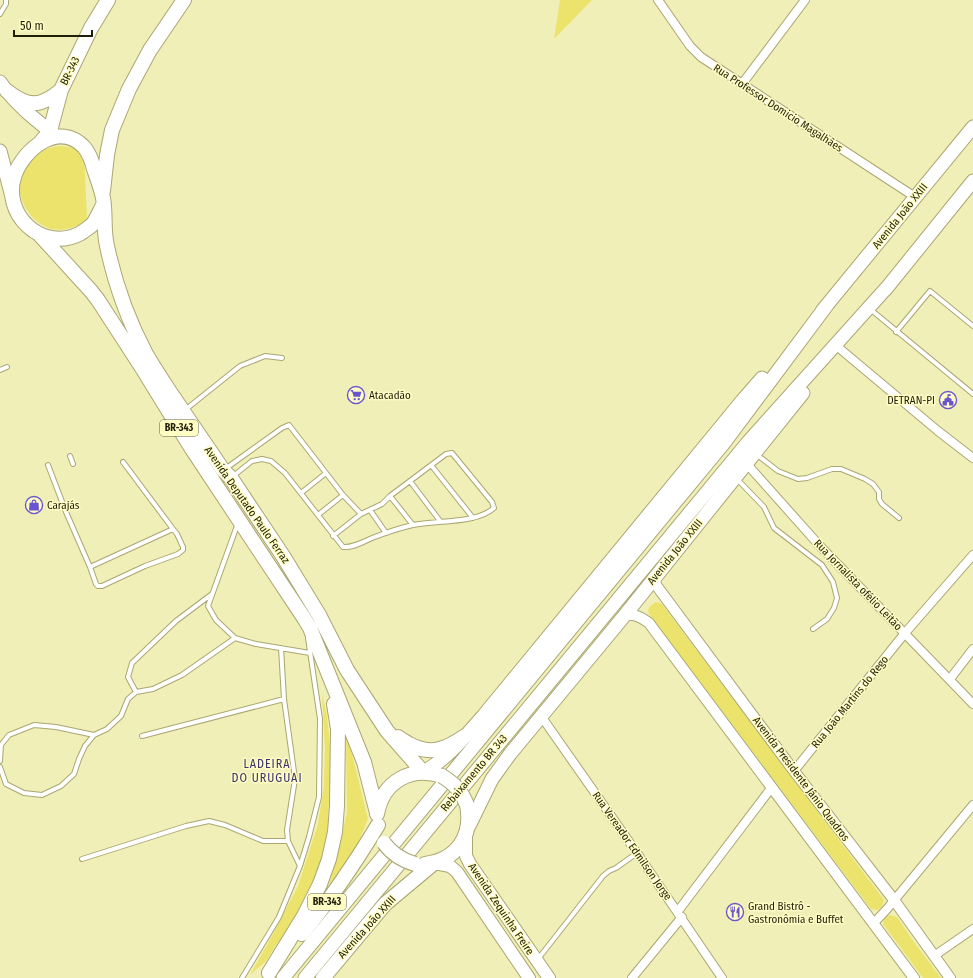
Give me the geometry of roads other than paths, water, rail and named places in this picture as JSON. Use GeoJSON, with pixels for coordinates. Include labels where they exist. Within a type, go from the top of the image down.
{"type":"FeatureCollection","features":[{"type":"Feature","properties":{"kind":"highway","name":"BR-343"},"geometry":{"type":"LineString","coordinates":[[53,134],[61,90],[91,28],[108,0]]}},
{"type":"Feature","properties":{"kind":"highway","name":"Avenida Deputado Paulo Ferraz"},"geometry":{"type":"LineString","coordinates":[[184,0],[150,50],[129,90],[112,130],[107,156],[103,201],[104,233],[113,275],[119,294],[146,353],[183,412],[283,556],[315,609],[347,670],[387,731],[423,772]]}},
{"type":"Feature","properties":{"kind":"highway"},"geometry":{"type":"LineString","coordinates":[[3,87],[16,98],[26,102],[38,103],[50,100],[61,90]]}},
{"type":"Feature","properties":{"kind":"highway"},"geometry":{"type":"LineString","coordinates":[[11,193],[15,175],[20,164],[31,151],[53,134]]}},
{"type":"Feature","properties":{"kind":"highway","name":"Avenida Deputado Paulo Ferraz"},"geometry":{"type":"LineString","coordinates":[[53,134],[68,138],[85,148],[92,162],[103,201]]}},
{"type":"Feature","properties":{"kind":"highway","name":"BR-343"},"geometry":{"type":"LineString","coordinates":[[11,193],[14,206],[20,217],[28,226],[39,234]]}},
{"type":"Feature","properties":{"kind":"highway"},"geometry":{"type":"LineString","coordinates":[[39,234],[53,239],[66,238],[86,230],[93,224],[103,201]]}},
{"type":"Feature","properties":{"kind":"highway","name":"Avenida Deputado Paulo Ferraz"},"geometry":{"type":"LineString","coordinates":[[39,234],[98,300],[192,449],[310,628],[364,762],[377,819]]}},
{"type":"Feature","properties":{"kind":"highway"},"geometry":{"type":"LineString","coordinates":[[347,670],[390,728],[400,739],[414,746],[432,751],[452,745],[465,736]]}},
{"type":"Feature","properties":{"kind":"highway"},"geometry":{"type":"LineString","coordinates":[[267,976],[304,916],[320,884],[329,859],[335,832],[337,806],[338,729],[331,681]]}},
{"type":"Feature","properties":{"kind":"highway","name":"BR-343"},"geometry":{"type":"LineString","coordinates":[[267,976],[322,909],[377,819],[381,800],[393,784],[410,774],[423,772],[442,776],[451,781],[464,796],[469,813],[467,831],[458,848],[447,858],[434,863],[424,864],[414,864],[397,856],[390,850],[384,843],[377,819]]}},
{"type":"Feature","properties":{"kind":"highway","name":"Avenida João XXIII"},"geometry":{"type":"LineString","coordinates":[[323,978],[385,904],[434,863]]}},
{"type":"Feature","properties":{"kind":"main road"},"geometry":{"type":"LineString","coordinates":[[3,87],[32,117],[53,134]]}},
{"type":"Feature","properties":{"kind":"main road","name":"Avenida João XXIII"},"geometry":{"type":"LineString","coordinates":[[423,772],[434,766],[465,736],[489,709],[742,401],[827,305],[973,127]]}},
{"type":"Feature","properties":{"kind":"main road"},"geometry":{"type":"LineString","coordinates":[[1,159],[11,193]]}},
{"type":"Feature","properties":{"kind":"main road","name":"Avenida João XXIII"},"geometry":{"type":"LineString","coordinates":[[467,831],[492,779],[541,716],[655,578],[973,181]]}},
{"type":"Feature","properties":{"kind":"main road","name":"Avenida João XXIII"},"geometry":{"type":"LineString","coordinates":[[644,567],[749,441],[890,284]]}},
{"type":"Feature","properties":{"kind":"main road","name":"Avenida João XXIII"},"geometry":{"type":"LineString","coordinates":[[619,570],[724,443],[827,305]]}},
{"type":"Feature","properties":{"kind":"main road","name":"Rebaixamento BR 343"},"geometry":{"type":"LineString","coordinates":[[305,978],[644,567]]}},
{"type":"Feature","properties":{"kind":"main road","name":"Rebaixamento BR 343"},"geometry":{"type":"LineString","coordinates":[[283,978],[619,570]]}},
{"type":"Feature","properties":{"kind":"main road","name":"Avenida Zequinha Freire"},"geometry":{"type":"LineString","coordinates":[[467,831],[465,850],[470,864],[543,969]]}},
{"type":"Feature","properties":{"kind":"main road","name":"Avenida Zequinha Freire"},"geometry":{"type":"LineString","coordinates":[[434,863],[450,866],[457,872],[528,976]]}},
{"type":"Feature","properties":{"kind":"main road"},"geometry":{"type":"LineString","coordinates":[[528,976],[529,970],[533,968],[538,967],[543,969]]}},
{"type":"Feature","properties":{"kind":"street","name":"Rua Professor Domicio Magalhães"},"geometry":{"type":"LineString","coordinates":[[658,0],[682,36],[701,57],[915,198]]}},
{"type":"Feature","properties":{"kind":"street"},"geometry":{"type":"LineString","coordinates":[[742,84],[805,0]]}},
{"type":"Feature","properties":{"kind":"street"},"geometry":{"type":"LineString","coordinates":[[839,348],[938,431],[973,458]]}},
{"type":"Feature","properties":{"kind":"street","name":"Rua Jornalista ofélio Leitão"},"geometry":{"type":"LineString","coordinates":[[750,458],[819,545],[973,704]]}},
{"type":"Feature","properties":{"kind":"street","name":"Rua João Martins do Rego"},"geometry":{"type":"LineString","coordinates":[[794,771],[905,633],[973,555]]}},
{"type":"Feature","properties":{"kind":"street","name":"Avenida Presidente Jânio Quadros"},"geometry":{"type":"LineString","coordinates":[[655,578],[656,585],[794,771],[894,900],[950,978]]}},
{"type":"Feature","properties":{"kind":"street"},"geometry":{"type":"LineString","coordinates":[[625,615],[632,614],[641,616],[649,622],[912,977]]}},
{"type":"Feature","properties":{"kind":"street"},"geometry":{"type":"LineString","coordinates":[[950,679],[973,649]]}},
{"type":"Feature","properties":{"kind":"street","name":"Rua Vereador Edmilson Jorge"},"geometry":{"type":"LineString","coordinates":[[541,716],[680,914],[722,978]]}},
{"type":"Feature","properties":{"kind":"street"},"geometry":{"type":"LineString","coordinates":[[632,978],[772,787]]}},
{"type":"Feature","properties":{"kind":"street"},"geometry":{"type":"LineString","coordinates":[[874,924],[973,805]]}},
{"type":"Feature","properties":{"kind":"street"},"geometry":{"type":"LineString","coordinates":[[934,956],[973,929]]}},
{"type":"Feature","properties":{"kind":"lane"},"geometry":{"type":"LineString","coordinates":[[0,14],[6,4],[6,0]]}},
{"type":"Feature","properties":{"kind":"lane"},"geometry":{"type":"LineString","coordinates":[[896,332],[930,291],[973,326]]}},
{"type":"Feature","properties":{"kind":"lane"},"geometry":{"type":"LineString","coordinates":[[870,309],[973,394]]}},
{"type":"Feature","properties":{"kind":"lane"},"geometry":{"type":"LineString","coordinates":[[183,412],[240,366],[265,356],[282,358]]}},
{"type":"Feature","properties":{"kind":"lane"},"geometry":{"type":"LineString","coordinates":[[0,370],[7,367]]}},
{"type":"Feature","properties":{"kind":"lane"},"geometry":{"type":"LineString","coordinates":[[227,474],[287,425],[290,425],[343,495],[361,514]]}},
{"type":"Feature","properties":{"kind":"lane"},"geometry":{"type":"LineString","coordinates":[[227,474],[252,461],[262,459],[272,461],[285,473],[333,536],[343,547],[350,548],[386,533],[413,525],[473,518],[488,514],[494,508],[492,502],[452,453],[446,454],[390,496],[382,504],[361,514],[333,536]]}},
{"type":"Feature","properties":{"kind":"lane"},"geometry":{"type":"LineString","coordinates":[[70,456],[73,464]]}},
{"type":"Feature","properties":{"kind":"lane"},"geometry":{"type":"LineString","coordinates":[[750,458],[798,479],[808,478],[832,469],[841,469],[873,484],[879,492],[879,499],[882,504],[899,518]]}},
{"type":"Feature","properties":{"kind":"lane"},"geometry":{"type":"LineString","coordinates":[[48,465],[96,584],[98,586],[102,586],[145,566],[178,554],[183,547],[177,534],[123,462]]}},
{"type":"Feature","properties":{"kind":"lane"},"geometry":{"type":"LineString","coordinates":[[431,465],[473,518]]}},
{"type":"Feature","properties":{"kind":"lane"},"geometry":{"type":"LineString","coordinates":[[301,493],[326,473]]}},
{"type":"Feature","properties":{"kind":"lane"},"geometry":{"type":"LineString","coordinates":[[735,477],[764,508],[774,528],[822,565],[833,582],[837,598],[834,608],[827,619],[813,629]]}},
{"type":"Feature","properties":{"kind":"lane"},"geometry":{"type":"LineString","coordinates":[[410,481],[440,521]]}},
{"type":"Feature","properties":{"kind":"lane"},"geometry":{"type":"LineString","coordinates":[[318,515],[343,495]]}},
{"type":"Feature","properties":{"kind":"lane"},"geometry":{"type":"LineString","coordinates":[[390,496],[413,525]]}},
{"type":"Feature","properties":{"kind":"lane"},"geometry":{"type":"LineString","coordinates":[[370,510],[386,533]]}},
{"type":"Feature","properties":{"kind":"lane"},"geometry":{"type":"LineString","coordinates":[[239,519],[208,606],[216,620],[235,638],[256,644],[310,653]]}},
{"type":"Feature","properties":{"kind":"lane"},"geometry":{"type":"LineString","coordinates":[[90,567],[173,529]]}},
{"type":"Feature","properties":{"kind":"lane"},"geometry":{"type":"LineString","coordinates":[[136,692],[128,677],[132,663],[176,621],[212,594]]}},
{"type":"Feature","properties":{"kind":"lane","name":"Avenida Deputado Paulo Ferraz"},"geometry":{"type":"LineString","coordinates":[[242,978],[279,917],[300,866],[319,798],[320,720],[304,618]]}},
{"type":"Feature","properties":{"kind":"lane"},"geometry":{"type":"LineString","coordinates":[[0,768],[6,784],[24,793],[42,795],[61,786],[74,774],[85,746],[94,735],[107,729],[121,716],[128,699],[136,692],[153,689],[182,675],[235,638]]}},
{"type":"Feature","properties":{"kind":"lane"},"geometry":{"type":"LineString","coordinates":[[282,648],[284,699],[295,779],[287,830],[288,841],[300,866]]}},
{"type":"Feature","properties":{"kind":"lane"},"geometry":{"type":"LineString","coordinates":[[142,736],[284,699]]}},
{"type":"Feature","properties":{"kind":"lane"},"geometry":{"type":"LineString","coordinates":[[0,761],[1,745],[9,735],[34,725],[56,727],[94,735]]}},
{"type":"Feature","properties":{"kind":"lane"},"geometry":{"type":"LineString","coordinates":[[82,859],[186,826],[210,821],[225,825],[264,841],[288,841]]}},
{"type":"Feature","properties":{"kind":"lane"},"geometry":{"type":"LineString","coordinates":[[543,969],[603,876],[637,853]]}},
{"type":"Feature","properties":{"kind":"place","name":"Atacadão"},"geometry":{"type":"Point","coordinates":[356,395]}},
{"type":"Feature","properties":{"kind":"place","name":"DETRAN-PI"},"geometry":{"type":"Point","coordinates":[948,400]}},
{"type":"Feature","properties":{"kind":"place","name":"Carajás"},"geometry":{"type":"Point","coordinates":[34,505]}},
{"type":"Feature","properties":{"kind":"place","name":"Grand Bistrô - Gastronômia e Buffet"},"geometry":{"type":"Point","coordinates":[735,912]}},
{"type":"Feature","properties":{"kind":"district","name":"LADEIRA DO URUGUAI"},"geometry":{"type":"Point","coordinates":[267,771]}}]}
